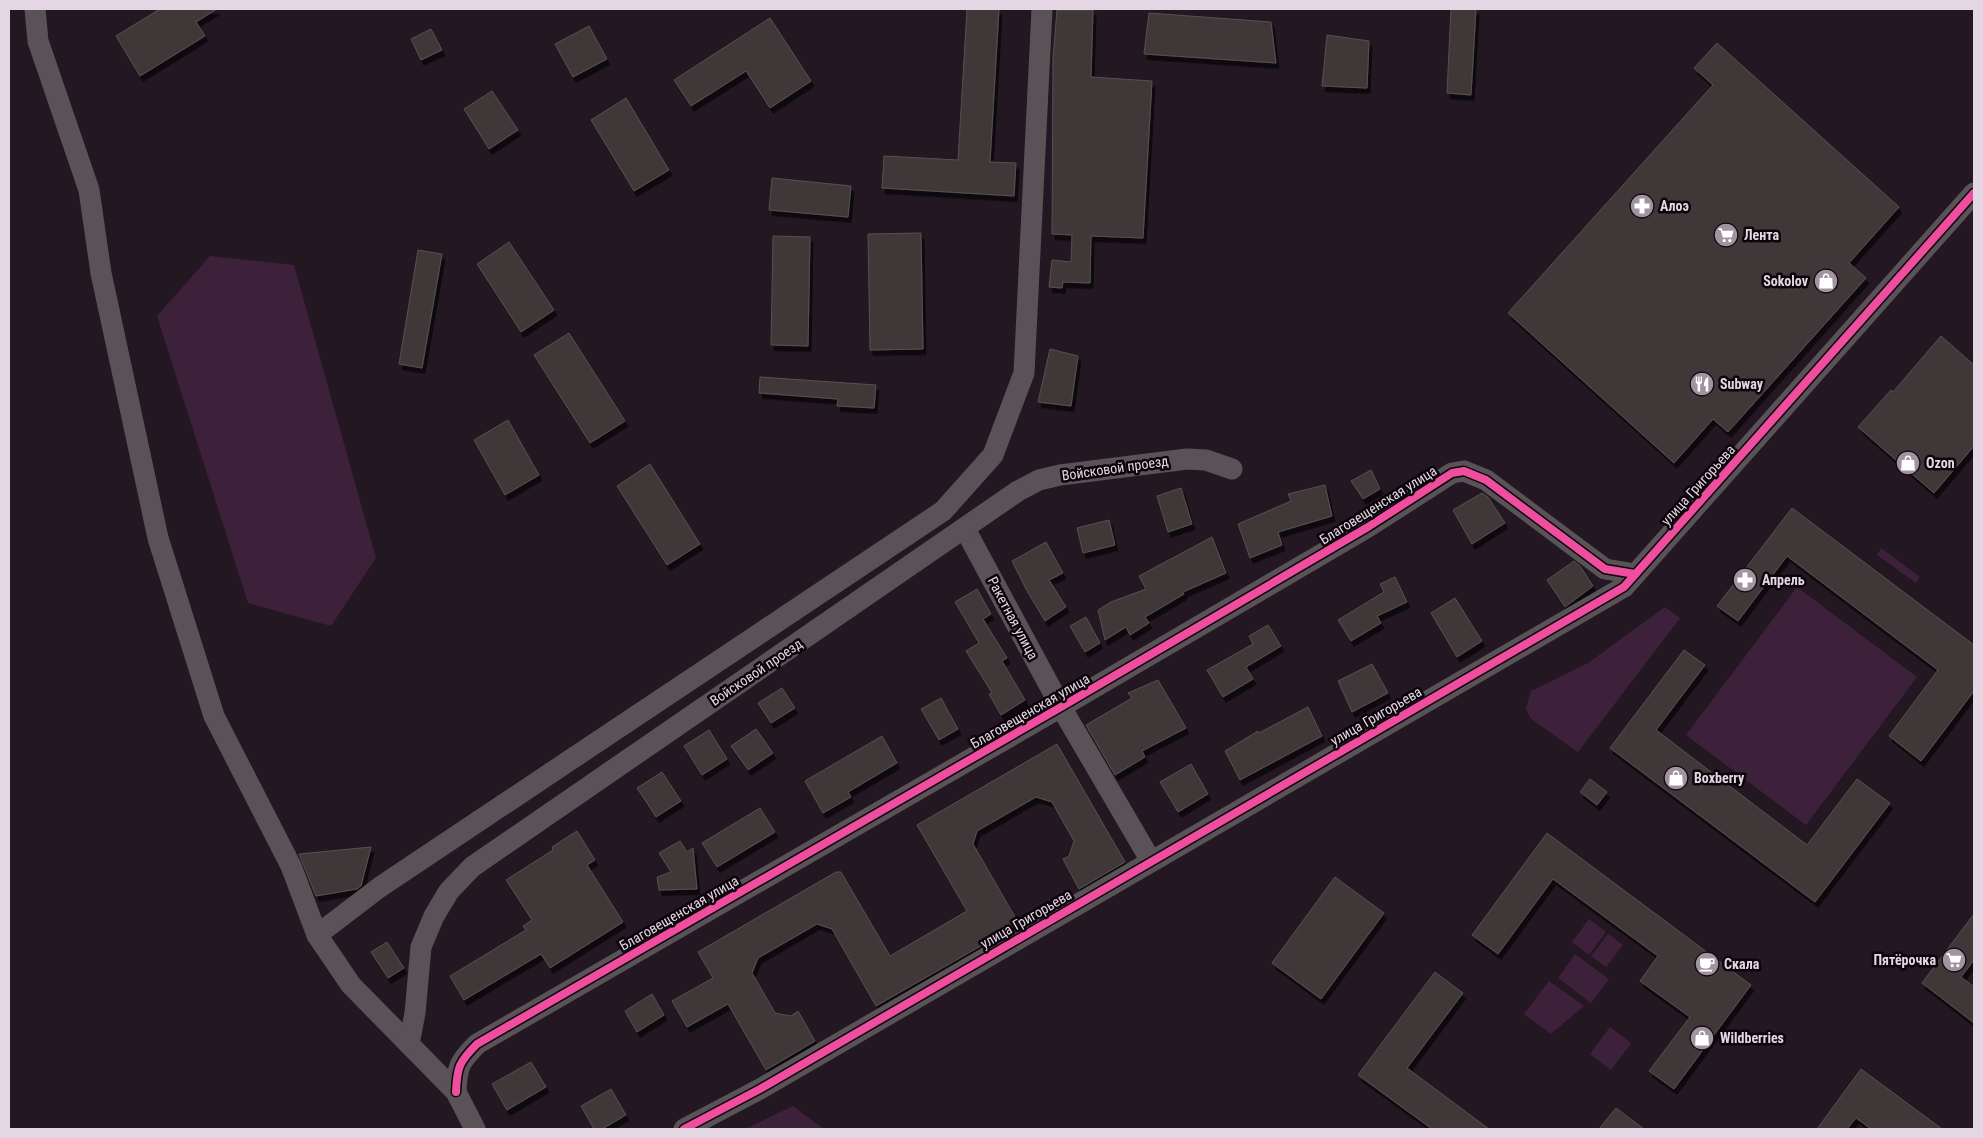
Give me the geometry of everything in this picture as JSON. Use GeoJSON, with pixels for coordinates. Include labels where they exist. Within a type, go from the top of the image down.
{"type":"FeatureCollection","features":[{"type":"Feature","properties":{"kind":"street"},"geometry":{"type":"LineString","coordinates":[[35,9],[38,41],[89,190],[101,273],[158,538],[214,716],[291,866],[317,934],[351,985],[456,1092],[475,1129]]}},
{"type":"Feature","properties":{"kind":"street"},"geometry":{"type":"LineString","coordinates":[[317,934],[380,887],[943,511],[993,456],[1024,373],[1042,9]]}},
{"type":"Feature","properties":{"kind":"street","name":"улица Григорьева"},"geometry":{"type":"LineString","coordinates":[[684,1129],[760,1089],[1624,587],[1974,193]]}},
{"type":"Feature","properties":{"kind":"street","name":"Войсковой проезд"},"geometry":{"type":"LineString","coordinates":[[409,1044],[415,1013],[422,947],[434,916],[449,890],[472,867],[1018,491],[1039,480],[1060,475],[1187,459],[1206,460],[1232,469]]}},
{"type":"Feature","properties":{"kind":"street","name":"Благовещенская улица"},"geometry":{"type":"LineString","coordinates":[[456,1092],[457,1073],[462,1059],[477,1044],[1061,708],[1360,532],[1452,473],[1464,471],[1486,480],[1605,569],[1636,574]]}},
{"type":"Feature","properties":{"kind":"street","name":"Ракетная улица"},"geometry":{"type":"LineString","coordinates":[[965,529],[1061,708],[1151,861]]}},
{"type":"Feature","properties":{"kind":"shaded area"},"geometry":{"type":"Polygon","coordinates":[[[210,256],[294,265],[376,558],[331,626],[248,603],[157,316],[210,256]]]}},
{"type":"Feature","properties":{"kind":"shaded area"},"geometry":{"type":"Polygon","coordinates":[[[1881,548],[1920,577],[1916,583],[1877,555],[1881,548]]]}},
{"type":"Feature","properties":{"kind":"shaded area"},"geometry":{"type":"Polygon","coordinates":[[[1797,587],[1917,677],[1806,825],[1686,735],[1797,587]]]}},
{"type":"Feature","properties":{"kind":"shaded area"},"geometry":{"type":"Polygon","coordinates":[[[1665,607],[1680,618],[1578,752],[1530,718],[1526,708],[1531,691],[1588,663],[1665,607]]]}},
{"type":"Feature","properties":{"kind":"shaded area"},"geometry":{"type":"Polygon","coordinates":[[[1589,919],[1606,932],[1589,955],[1572,942],[1589,919]]]}},
{"type":"Feature","properties":{"kind":"shaded area"},"geometry":{"type":"Polygon","coordinates":[[[1608,934],[1623,945],[1606,967],[1591,956],[1608,934]]]}},
{"type":"Feature","properties":{"kind":"shaded area"},"geometry":{"type":"Polygon","coordinates":[[[1575,954],[1609,979],[1591,1003],[1558,978],[1575,954]]]}},
{"type":"Feature","properties":{"kind":"shaded area"},"geometry":{"type":"Polygon","coordinates":[[[1549,981],[1584,1006],[1551,1034],[1524,1014],[1549,981]]]}},
{"type":"Feature","properties":{"kind":"shaded area"},"geometry":{"type":"Polygon","coordinates":[[[1610,1027],[1631,1043],[1611,1070],[1590,1054],[1610,1027]]]}},
{"type":"Feature","properties":{"kind":"shaded area"},"geometry":{"type":"Polygon","coordinates":[[[793,1106],[824,1129],[745,1129],[793,1106]]]}},
{"type":"Feature","properties":{"kind":"building"},"geometry":{"type":"Polygon","coordinates":[[[160,9],[217,9],[196,22],[205,36],[140,76],[116,36],[160,9]]]}},
{"type":"Feature","properties":{"kind":"building"},"geometry":{"type":"Polygon","coordinates":[[[967,9],[999,9],[990,162],[1016,163],[1014,196],[882,188],[884,156],[958,160],[967,9]]]}},
{"type":"Feature","properties":{"kind":"building"},"geometry":{"type":"Polygon","coordinates":[[[1451,9],[1476,9],[1471,95],[1447,93],[1451,9]]]}},
{"type":"Feature","properties":{"kind":"building"},"geometry":{"type":"Polygon","coordinates":[[[1057,10],[1093,10],[1091,77],[1152,81],[1143,238],[1091,236],[1090,283],[1063,282],[1062,288],[1049,287],[1052,260],[1071,262],[1072,235],[1052,234],[1053,58],[1057,10]]]}},
{"type":"Feature","properties":{"kind":"building"},"geometry":{"type":"Polygon","coordinates":[[[1149,13],[1271,22],[1276,63],[1144,54],[1149,13]]]}},
{"type":"Feature","properties":{"kind":"building"},"geometry":{"type":"Polygon","coordinates":[[[770,18],[811,81],[770,108],[746,71],[691,106],[674,80],[770,18]]]}},
{"type":"Feature","properties":{"kind":"building"},"geometry":{"type":"Polygon","coordinates":[[[589,26],[607,59],[573,77],[555,44],[589,26]]]}},
{"type":"Feature","properties":{"kind":"building"},"geometry":{"type":"Polygon","coordinates":[[[431,29],[442,50],[421,60],[411,39],[431,29]]]}},
{"type":"Feature","properties":{"kind":"building"},"geometry":{"type":"Polygon","coordinates":[[[1327,35],[1369,41],[1367,88],[1322,86],[1327,35]]]}},
{"type":"Feature","properties":{"kind":"building","name":"Лента"},"geometry":{"type":"Polygon","coordinates":[[[1717,43],[1899,207],[1849,263],[1866,278],[1728,432],[1713,419],[1674,463],[1508,313],[1713,85],[1694,68],[1717,43]]]}},
{"type":"Feature","properties":{"kind":"building"},"geometry":{"type":"Polygon","coordinates":[[[492,91],[518,130],[489,149],[464,109],[492,91]]]}},
{"type":"Feature","properties":{"kind":"building"},"geometry":{"type":"Polygon","coordinates":[[[626,98],[669,170],[634,191],[591,120],[626,98]]]}},
{"type":"Feature","properties":{"kind":"building"},"geometry":{"type":"Polygon","coordinates":[[[772,178],[851,186],[848,217],[769,210],[772,178]]]}},
{"type":"Feature","properties":{"kind":"building"},"geometry":{"type":"Polygon","coordinates":[[[921,233],[923,349],[870,350],[868,234],[921,233]]]}},
{"type":"Feature","properties":{"kind":"building"},"geometry":{"type":"Polygon","coordinates":[[[773,236],[810,237],[808,346],[771,345],[773,236]]]}},
{"type":"Feature","properties":{"kind":"building"},"geometry":{"type":"Polygon","coordinates":[[[509,242],[554,310],[521,332],[477,264],[509,242]]]}},
{"type":"Feature","properties":{"kind":"building"},"geometry":{"type":"Polygon","coordinates":[[[418,250],[442,254],[422,368],[399,364],[418,250]]]}},
{"type":"Feature","properties":{"kind":"building"},"geometry":{"type":"Polygon","coordinates":[[[569,333],[625,421],[590,443],[534,355],[569,333]]]}},
{"type":"Feature","properties":{"kind":"building"},"geometry":{"type":"Polygon","coordinates":[[[1941,336],[1974,365],[1974,446],[1934,493],[1858,427],[1891,390],[1893,392],[1941,336]]]}},
{"type":"Feature","properties":{"kind":"building"},"geometry":{"type":"Polygon","coordinates":[[[1050,349],[1078,356],[1071,406],[1038,402],[1050,349]]]}},
{"type":"Feature","properties":{"kind":"building"},"geometry":{"type":"Polygon","coordinates":[[[760,377],[876,385],[874,408],[837,406],[838,399],[759,393],[760,377]]]}},
{"type":"Feature","properties":{"kind":"building"},"geometry":{"type":"Polygon","coordinates":[[[508,420],[539,475],[505,495],[474,440],[508,420]]]}},
{"type":"Feature","properties":{"kind":"building"},"geometry":{"type":"Polygon","coordinates":[[[650,464],[700,544],[667,565],[617,486],[650,464]]]}},
{"type":"Feature","properties":{"kind":"building"},"geometry":{"type":"Polygon","coordinates":[[[1371,470],[1380,489],[1363,499],[1351,481],[1371,470]]]}},
{"type":"Feature","properties":{"kind":"building"},"geometry":{"type":"Polygon","coordinates":[[[1325,485],[1332,516],[1278,532],[1282,545],[1250,558],[1238,524],[1291,501],[1288,494],[1325,485]]]}},
{"type":"Feature","properties":{"kind":"building"},"geometry":{"type":"Polygon","coordinates":[[[1181,488],[1192,524],[1168,532],[1157,496],[1181,488]]]}},
{"type":"Feature","properties":{"kind":"building"},"geometry":{"type":"Polygon","coordinates":[[[1482,493],[1488,497],[1505,523],[1472,544],[1453,510],[1482,493]]]}},
{"type":"Feature","properties":{"kind":"building"},"geometry":{"type":"Polygon","coordinates":[[[1792,508],[1974,645],[1974,691],[1921,761],[1889,736],[1938,670],[1787,556],[1738,621],[1717,606],[1792,508]]]}},
{"type":"Feature","properties":{"kind":"building"},"geometry":{"type":"Polygon","coordinates":[[[1109,520],[1115,545],[1083,553],[1077,528],[1109,520]]]}},
{"type":"Feature","properties":{"kind":"building"},"geometry":{"type":"Polygon","coordinates":[[[1212,537],[1226,573],[1183,592],[1184,594],[1145,617],[1149,623],[1130,635],[1126,627],[1105,640],[1098,610],[1111,602],[1146,589],[1139,576],[1212,537]]]}},
{"type":"Feature","properties":{"kind":"building"},"geometry":{"type":"Polygon","coordinates":[[[1046,542],[1063,573],[1049,580],[1066,607],[1045,621],[1012,561],[1046,542]]]}},
{"type":"Feature","properties":{"kind":"building"},"geometry":{"type":"Polygon","coordinates":[[[1574,561],[1580,566],[1593,586],[1565,607],[1547,580],[1574,561]]]}},
{"type":"Feature","properties":{"kind":"building"},"geometry":{"type":"Polygon","coordinates":[[[1395,577],[1407,602],[1377,616],[1381,623],[1351,641],[1338,620],[1384,592],[1380,584],[1395,577]]]}},
{"type":"Feature","properties":{"kind":"building"},"geometry":{"type":"Polygon","coordinates":[[[977,589],[991,614],[983,619],[1007,658],[1002,661],[1025,700],[1001,715],[989,694],[992,693],[966,651],[979,643],[955,602],[977,589]]]}},
{"type":"Feature","properties":{"kind":"building"},"geometry":{"type":"Polygon","coordinates":[[[1455,598],[1482,641],[1457,657],[1431,613],[1455,598]]]}},
{"type":"Feature","properties":{"kind":"building"},"geometry":{"type":"Polygon","coordinates":[[[1086,617],[1100,643],[1085,652],[1070,626],[1086,617]]]}},
{"type":"Feature","properties":{"kind":"building"},"geometry":{"type":"Polygon","coordinates":[[[1268,625],[1281,646],[1246,667],[1253,679],[1223,697],[1207,670],[1253,644],[1249,636],[1268,625]]]}},
{"type":"Feature","properties":{"kind":"building"},"geometry":{"type":"Polygon","coordinates":[[[1684,650],[1705,665],[1656,730],[1807,845],[1857,779],[1890,803],[1815,902],[1610,748],[1684,650]]]}},
{"type":"Feature","properties":{"kind":"building"},"geometry":{"type":"Polygon","coordinates":[[[1372,664],[1388,693],[1352,712],[1338,681],[1372,664]]]}},
{"type":"Feature","properties":{"kind":"building"},"geometry":{"type":"Polygon","coordinates":[[[1158,680],[1186,728],[1142,751],[1145,757],[1115,775],[1086,725],[1132,698],[1128,693],[1158,680]]]}},
{"type":"Feature","properties":{"kind":"building"},"geometry":{"type":"Polygon","coordinates":[[[782,688],[795,708],[771,723],[758,703],[782,688]]]}},
{"type":"Feature","properties":{"kind":"building"},"geometry":{"type":"Polygon","coordinates":[[[941,698],[958,729],[939,740],[921,709],[941,698]]]}},
{"type":"Feature","properties":{"kind":"building"},"geometry":{"type":"Polygon","coordinates":[[[1308,707],[1322,736],[1240,780],[1225,751],[1258,731],[1259,733],[1308,707]]]}},
{"type":"Feature","properties":{"kind":"building"},"geometry":{"type":"Polygon","coordinates":[[[756,729],[773,753],[748,770],[731,746],[756,729]]]}},
{"type":"Feature","properties":{"kind":"building"},"geometry":{"type":"Polygon","coordinates":[[[709,730],[727,759],[702,775],[684,746],[709,730]]]}},
{"type":"Feature","properties":{"kind":"building"},"geometry":{"type":"Polygon","coordinates":[[[882,736],[897,763],[848,792],[851,797],[823,813],[805,781],[882,736]]]}},
{"type":"Feature","properties":{"kind":"building"},"geometry":{"type":"Polygon","coordinates":[[[1057,744],[1125,862],[1079,889],[1063,859],[1069,856],[1074,841],[1052,802],[1036,797],[977,831],[973,844],[1019,924],[876,1006],[832,929],[817,924],[758,958],[752,973],[775,1013],[791,1016],[798,1011],[815,1041],[766,1070],[728,1004],[687,1027],[672,1001],[713,978],[698,952],[836,872],[841,872],[890,956],[967,911],[917,825],[1057,744]]]}},
{"type":"Feature","properties":{"kind":"building"},"geometry":{"type":"Polygon","coordinates":[[[1191,764],[1208,794],[1178,812],[1160,782],[1191,764]]]}},
{"type":"Feature","properties":{"kind":"building"},"geometry":{"type":"Polygon","coordinates":[[[662,772],[681,801],[656,817],[637,788],[662,772]]]}},
{"type":"Feature","properties":{"kind":"building"},"geometry":{"type":"Polygon","coordinates":[[[1590,779],[1607,792],[1597,805],[1580,792],[1590,779]]]}},
{"type":"Feature","properties":{"kind":"building"},"geometry":{"type":"Polygon","coordinates":[[[760,808],[775,832],[717,867],[702,843],[760,808]]]}},
{"type":"Feature","properties":{"kind":"building"},"geometry":{"type":"Polygon","coordinates":[[[577,831],[595,860],[587,865],[623,922],[550,968],[541,954],[464,1000],[450,976],[526,930],[523,926],[532,920],[506,880],[553,850],[552,847],[577,831]]]}},
{"type":"Feature","properties":{"kind":"building"},"geometry":{"type":"Polygon","coordinates":[[[1547,833],[1751,985],[1674,1089],[1649,1071],[1690,1017],[1640,981],[1658,956],[1553,879],[1498,954],[1472,935],[1547,833]]]}},
{"type":"Feature","properties":{"kind":"building"},"geometry":{"type":"Polygon","coordinates":[[[680,841],[687,852],[693,848],[697,889],[659,890],[657,877],[671,872],[659,853],[680,841]]]}},
{"type":"Feature","properties":{"kind":"building"},"geometry":{"type":"Polygon","coordinates":[[[371,847],[361,886],[357,889],[316,896],[299,854],[371,847]]]}},
{"type":"Feature","properties":{"kind":"building"},"geometry":{"type":"Polygon","coordinates":[[[1335,877],[1384,913],[1321,999],[1272,963],[1335,877]]]}},
{"type":"Feature","properties":{"kind":"building"},"geometry":{"type":"Polygon","coordinates":[[[1974,914],[1974,960],[1961,977],[1974,987],[1974,1023],[1922,983],[1974,914]]]}},
{"type":"Feature","properties":{"kind":"building"},"geometry":{"type":"Polygon","coordinates":[[[387,942],[404,968],[388,978],[371,952],[387,942]]]}},
{"type":"Feature","properties":{"kind":"building"},"geometry":{"type":"Polygon","coordinates":[[[1435,972],[1463,993],[1407,1068],[1489,1129],[1432,1129],[1358,1075],[1435,972]]]}},
{"type":"Feature","properties":{"kind":"building"},"geometry":{"type":"Polygon","coordinates":[[[652,994],[664,1015],[637,1032],[625,1011],[652,994]]]}},
{"type":"Feature","properties":{"kind":"building"},"geometry":{"type":"Polygon","coordinates":[[[531,1062],[546,1087],[507,1110],[492,1084],[531,1062]]]}},
{"type":"Feature","properties":{"kind":"building"},"geometry":{"type":"Polygon","coordinates":[[[1861,1069],[1942,1129],[1871,1129],[1856,1118],[1847,1129],[1817,1129],[1861,1069]]]}},
{"type":"Feature","properties":{"kind":"building"},"geometry":{"type":"Polygon","coordinates":[[[611,1089],[626,1115],[602,1129],[594,1129],[581,1106],[611,1089]]]}},
{"type":"Feature","properties":{"kind":"building"},"geometry":{"type":"Polygon","coordinates":[[[1616,1108],[1644,1129],[1599,1129],[1616,1108]]]}},
{"type":"Feature","properties":{"kind":"cycle path"},"geometry":{"type":"LineString","coordinates":[[684,1129],[760,1089],[1624,587],[1974,193]]}},
{"type":"Feature","properties":{"kind":"cycle path"},"geometry":{"type":"LineString","coordinates":[[456,1092],[460,1065],[477,1044],[1061,707],[1368,527],[1452,473],[1464,471],[1486,480],[1605,569],[1635,574]]}},
{"type":"Feature","properties":{"kind":"place","name":"Алоэ"},"geometry":{"type":"Point","coordinates":[1642,206]}},
{"type":"Feature","properties":{"kind":"place","name":"Лента"},"geometry":{"type":"Point","coordinates":[1726,235]}},
{"type":"Feature","properties":{"kind":"place","name":"Sokolov"},"geometry":{"type":"Point","coordinates":[1826,281]}},
{"type":"Feature","properties":{"kind":"place","name":"Subway"},"geometry":{"type":"Point","coordinates":[1702,384]}},
{"type":"Feature","properties":{"kind":"place","name":"Ozon"},"geometry":{"type":"Point","coordinates":[1908,463]}},
{"type":"Feature","properties":{"kind":"place","name":"Апрель"},"geometry":{"type":"Point","coordinates":[1745,580]}},
{"type":"Feature","properties":{"kind":"place","name":"Boxberry"},"geometry":{"type":"Point","coordinates":[1676,778]}},
{"type":"Feature","properties":{"kind":"place","name":"Пятёрочка"},"geometry":{"type":"Point","coordinates":[1954,960]}},
{"type":"Feature","properties":{"kind":"place","name":"Скала"},"geometry":{"type":"Point","coordinates":[1707,964]}},
{"type":"Feature","properties":{"kind":"place","name":"Wildberries"},"geometry":{"type":"Point","coordinates":[1702,1038]}}]}
